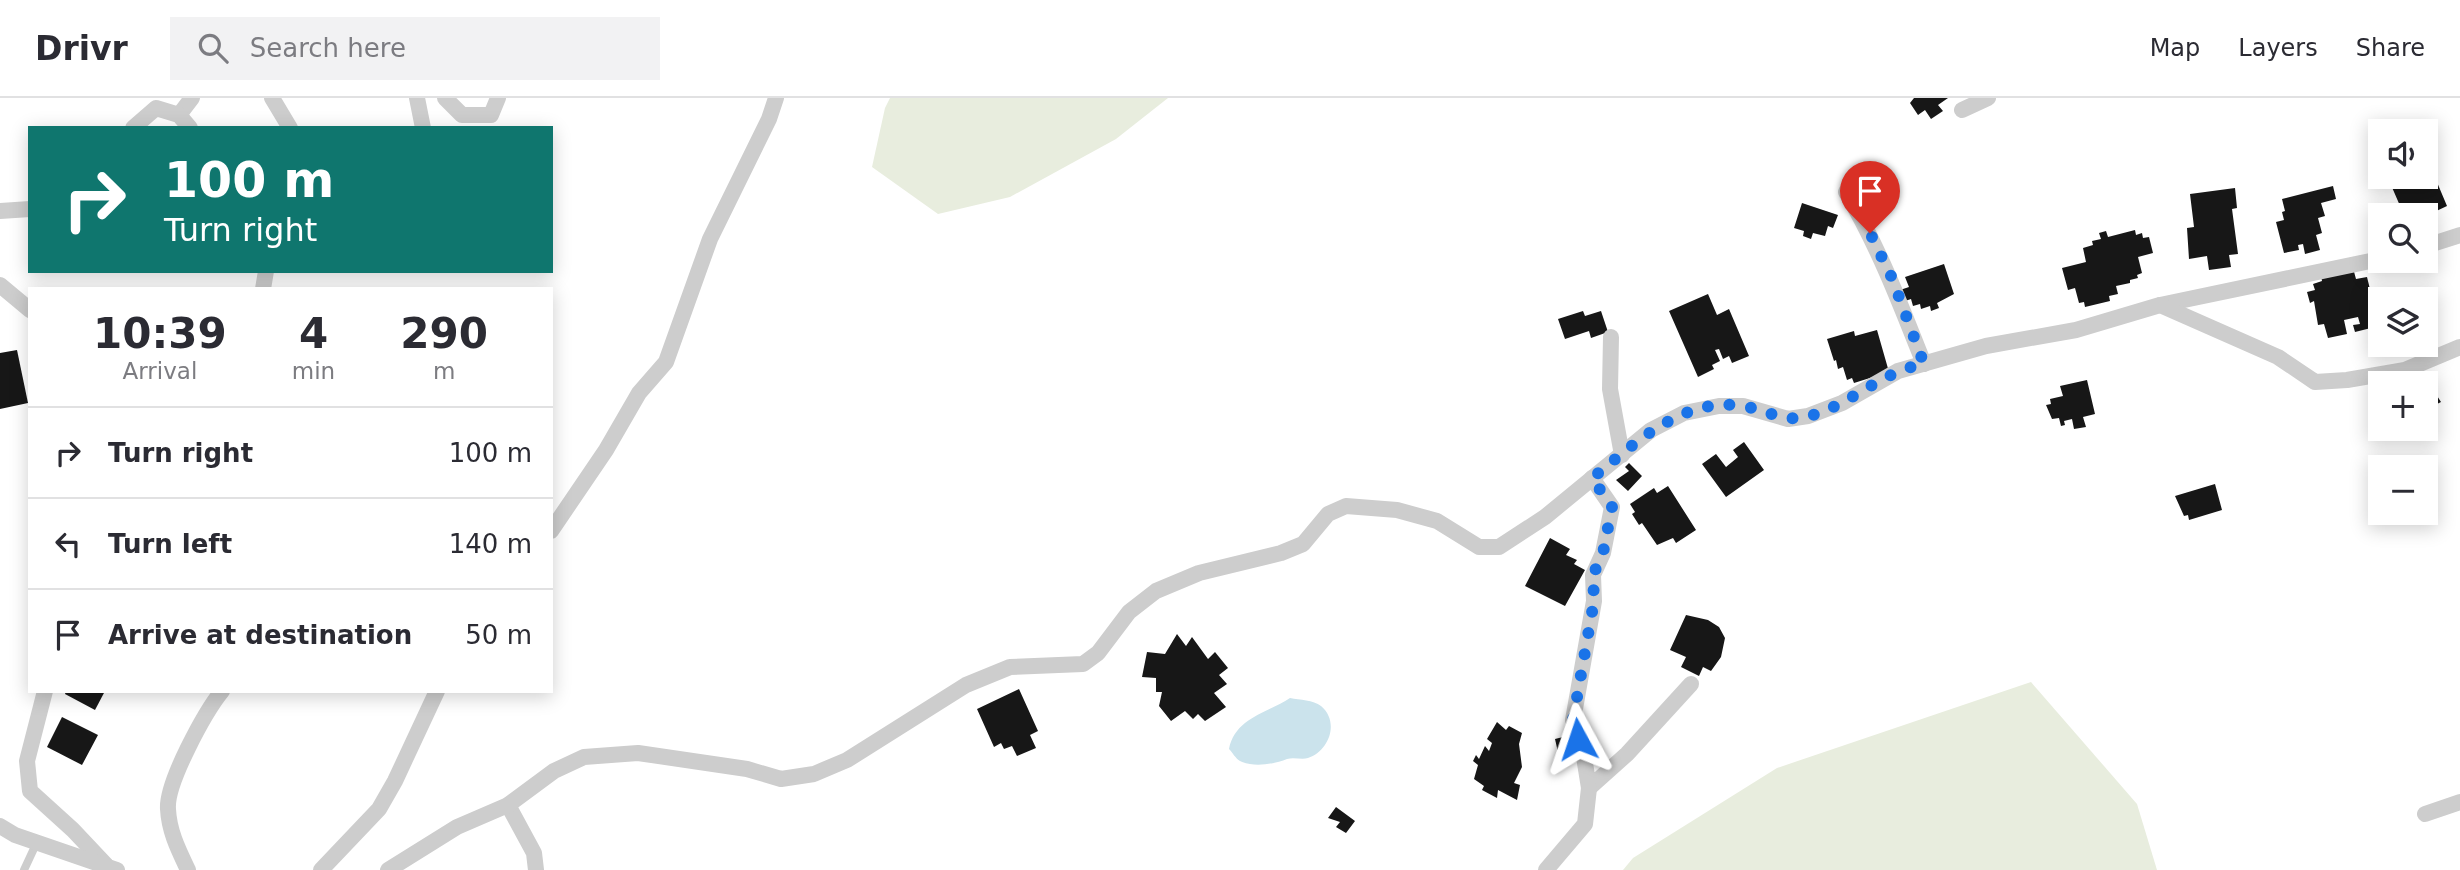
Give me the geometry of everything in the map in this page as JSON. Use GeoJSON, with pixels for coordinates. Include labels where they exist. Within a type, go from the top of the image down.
{"type":"FeatureCollection","features":[{"type":"Feature","properties":{"kind":"street"},"geometry":{"type":"LineString","coordinates":[[178,115],[192,98]]}},
{"type":"Feature","properties":{"kind":"street"},"geometry":{"type":"LineString","coordinates":[[272,98],[289,126]]}},
{"type":"Feature","properties":{"kind":"street"},"geometry":{"type":"LineString","coordinates":[[417,98],[423,126]]}},
{"type":"Feature","properties":{"kind":"street"},"geometry":{"type":"LineString","coordinates":[[445,98],[462,115],[491,115],[498,98]]}},
{"type":"Feature","properties":{"kind":"street"},"geometry":{"type":"LineString","coordinates":[[553,528],[606,450],[639,393],[666,362],[710,239],[769,120],[776,98]]}},
{"type":"Feature","properties":{"kind":"street"},"geometry":{"type":"LineString","coordinates":[[1962,110],[1988,98]]}},
{"type":"Feature","properties":{"kind":"street"},"geometry":{"type":"LineString","coordinates":[[135,126],[156,108],[178,115],[188,126]]}},
{"type":"Feature","properties":{"kind":"street"},"geometry":{"type":"LineString","coordinates":[[1846,192],[1892,278],[1924,364]]}},
{"type":"Feature","properties":{"kind":"street"},"geometry":{"type":"LineString","coordinates":[[0,211],[28,209]]}},
{"type":"Feature","properties":{"kind":"street"},"geometry":{"type":"LineString","coordinates":[[2438,242],[2460,235]]}},
{"type":"Feature","properties":{"kind":"street"},"geometry":{"type":"LineString","coordinates":[[388,870],[457,827],[508,805],[554,771],[584,757],[638,753],[747,769],[781,779],[814,774],[847,760],[977,681],[1010,667],[1083,664],[1098,653],[1129,612],[1156,591],[1199,573],[1281,554],[1303,544],[1328,514],[1346,506],[1410,514],[1437,521],[1479,547],[1499,547],[1545,517],[1651,430],[1684,413],[1720,406],[1743,406],[1788,419],[1808,416],[1842,403],[1898,371],[1986,346],[2076,330],[2160,305],[2368,262]]}},
{"type":"Feature","properties":{"kind":"street"},"geometry":{"type":"LineString","coordinates":[[0,285],[28,308]]}},
{"type":"Feature","properties":{"kind":"street"},"geometry":{"type":"LineString","coordinates":[[2160,305],[2278,357],[2315,382],[2347,380],[2405,370],[2460,347]]}},
{"type":"Feature","properties":{"kind":"street"},"geometry":{"type":"LineString","coordinates":[[1611,337],[1610,388],[1622,454]]}},
{"type":"Feature","properties":{"kind":"street"},"geometry":{"type":"LineString","coordinates":[[1546,870],[1585,824],[1589,788],[1584,757],[1573,720],[1594,601],[1593,575],[1603,553],[1612,507],[1592,478]]}},
{"type":"Feature","properties":{"kind":"street"},"geometry":{"type":"LineString","coordinates":[[1589,788],[1627,754],[1691,684]]}},
{"type":"Feature","properties":{"kind":"street"},"geometry":{"type":"LineString","coordinates":[[44,693],[27,761],[30,790],[112,868]]}},
{"type":"Feature","properties":{"kind":"street"},"geometry":{"type":"LineString","coordinates":[[188,870],[171,834],[167,805],[182,761],[205,715],[221,693]]}},
{"type":"Feature","properties":{"kind":"street"},"geometry":{"type":"LineString","coordinates":[[321,870],[379,809],[396,781],[437,693]]}},
{"type":"Feature","properties":{"kind":"street"},"geometry":{"type":"LineString","coordinates":[[2425,814],[2460,802]]}},
{"type":"Feature","properties":{"kind":"street"},"geometry":{"type":"LineString","coordinates":[[508,805],[534,853],[536,870]]}},
{"type":"Feature","properties":{"kind":"street"},"geometry":{"type":"LineString","coordinates":[[0,826],[112,868]]}},
{"type":"Feature","properties":{"kind":"lane"},"geometry":{"type":"LineString","coordinates":[[24,870],[37,842]]}},
{"type":"Feature","properties":{"kind":"shaded area"},"geometry":{"type":"Polygon","coordinates":[[[890,98],[1168,98],[1116,139],[1010,197],[938,214],[872,167],[885,108],[890,98]]]}},
{"type":"Feature","properties":{"kind":"shaded area"},"geometry":{"type":"Polygon","coordinates":[[[2031,682],[2137,804],[2157,870],[1623,870],[1633,858],[1777,768],[2031,682]]]}},
{"type":"Feature","properties":{"kind":"water"},"geometry":{"type":"Polygon","coordinates":[[[1290,698],[1314,702],[1327,713],[1331,728],[1322,749],[1303,759],[1290,758],[1264,764],[1239,760],[1229,749],[1238,730],[1253,717],[1290,698]]]}},
{"type":"Feature","properties":{"kind":"building"},"geometry":{"type":"Polygon","coordinates":[[[1914,98],[1948,98],[1938,105],[1943,111],[1931,119],[1925,110],[1918,115],[1910,103],[1914,98]]]}},
{"type":"Feature","properties":{"kind":"building"},"geometry":{"type":"Polygon","coordinates":[[[2438,185],[2447,206],[2438,210],[2438,203],[2399,203],[2393,189],[2438,189],[2438,185]]]}},
{"type":"Feature","properties":{"kind":"building"},"geometry":{"type":"Polygon","coordinates":[[[2333,186],[2336,199],[2321,203],[2325,216],[2318,218],[2322,233],[2316,235],[2320,250],[2305,254],[2303,244],[2298,245],[2299,250],[2284,253],[2276,222],[2284,220],[2282,199],[2333,186]]]}},
{"type":"Feature","properties":{"kind":"building"},"geometry":{"type":"Polygon","coordinates":[[[2235,188],[2237,208],[2232,209],[2238,254],[2229,255],[2231,267],[2209,270],[2207,256],[2189,259],[2187,228],[2194,227],[2190,194],[2235,188]]]}},
{"type":"Feature","properties":{"kind":"building"},"geometry":{"type":"Polygon","coordinates":[[[1802,203],[1838,215],[1833,228],[1828,226],[1825,236],[1813,233],[1811,239],[1803,236],[1804,231],[1794,228],[1802,203]]]}},
{"type":"Feature","properties":{"kind":"building"},"geometry":{"type":"Polygon","coordinates":[[[2135,230],[2136,235],[2142,233],[2143,238],[2149,237],[2153,253],[2138,257],[2142,273],[2137,275],[2138,278],[2130,280],[2130,283],[2116,286],[2118,294],[2109,296],[2110,301],[2085,307],[2084,302],[2079,303],[2075,288],[2068,290],[2062,268],[2086,262],[2083,248],[2093,245],[2092,241],[2101,239],[2099,233],[2106,231],[2108,237],[2135,230]]]}},
{"type":"Feature","properties":{"kind":"building"},"geometry":{"type":"Polygon","coordinates":[[[1944,264],[1954,294],[1937,303],[1939,308],[1931,311],[1930,306],[1921,309],[1920,304],[1913,306],[1911,299],[1905,301],[1900,290],[1909,287],[1905,277],[1944,264]]]}},
{"type":"Feature","properties":{"kind":"building"},"geometry":{"type":"Polygon","coordinates":[[[2353,268],[2356,279],[2367,277],[2369,287],[2368,329],[2355,332],[2353,325],[2360,324],[2358,317],[2344,320],[2347,334],[2328,338],[2324,324],[2318,325],[2314,301],[2310,303],[2307,292],[2315,290],[2313,284],[2322,281],[2321,276],[2353,268]]]}},
{"type":"Feature","properties":{"kind":"building"},"geometry":{"type":"Polygon","coordinates":[[[1708,294],[1717,315],[1729,309],[1749,356],[1732,363],[1729,356],[1723,359],[1719,349],[1715,350],[1720,361],[1712,365],[1714,369],[1698,377],[1669,311],[1708,294]]]}},
{"type":"Feature","properties":{"kind":"building"},"geometry":{"type":"Polygon","coordinates":[[[1583,311],[1585,316],[1601,311],[1608,332],[1591,338],[1589,331],[1565,339],[1558,319],[1583,311]]]}},
{"type":"Feature","properties":{"kind":"building"},"geometry":{"type":"Polygon","coordinates":[[[1877,330],[1889,372],[1854,383],[1852,378],[1847,380],[1843,367],[1838,369],[1836,360],[1834,361],[1827,339],[1854,331],[1855,336],[1877,330]]]}},
{"type":"Feature","properties":{"kind":"building"},"geometry":{"type":"Polygon","coordinates":[[[17,350],[28,403],[0,409],[0,353],[17,350]]]}},
{"type":"Feature","properties":{"kind":"building"},"geometry":{"type":"Polygon","coordinates":[[[2087,380],[2095,414],[2083,417],[2086,427],[2074,429],[2072,419],[2064,421],[2065,425],[2061,426],[2059,418],[2052,419],[2046,405],[2051,404],[2050,399],[2063,396],[2060,386],[2087,380]]]}},
{"type":"Feature","properties":{"kind":"building"},"geometry":{"type":"Polygon","coordinates":[[[1744,442],[1764,470],[1726,497],[1702,464],[1716,454],[1726,467],[1738,457],[1733,450],[1744,442]]]}},
{"type":"Feature","properties":{"kind":"building"},"geometry":{"type":"Polygon","coordinates":[[[1629,463],[1642,476],[1628,491],[1616,480],[1629,471],[1625,467],[1629,463]]]}},
{"type":"Feature","properties":{"kind":"building"},"geometry":{"type":"Polygon","coordinates":[[[2215,484],[2222,510],[2189,520],[2188,515],[2184,516],[2175,496],[2215,484]]]}},
{"type":"Feature","properties":{"kind":"building"},"geometry":{"type":"Polygon","coordinates":[[[1668,486],[1696,530],[1676,543],[1673,538],[1657,545],[1642,523],[1639,525],[1632,514],[1635,512],[1630,504],[1654,488],[1657,493],[1668,486]]]}},
{"type":"Feature","properties":{"kind":"building"},"geometry":{"type":"Polygon","coordinates":[[[1550,538],[1570,549],[1566,555],[1577,560],[1574,564],[1585,570],[1565,606],[1525,586],[1550,538]]]}},
{"type":"Feature","properties":{"kind":"building"},"geometry":{"type":"Polygon","coordinates":[[[1686,615],[1708,620],[1719,627],[1725,638],[1721,657],[1711,671],[1703,667],[1699,676],[1681,667],[1686,657],[1670,650],[1686,615]]]}},
{"type":"Feature","properties":{"kind":"building"},"geometry":{"type":"Polygon","coordinates":[[[1177,634],[1186,646],[1192,637],[1208,659],[1215,652],[1228,668],[1219,675],[1227,684],[1214,693],[1226,707],[1205,721],[1198,714],[1193,719],[1185,711],[1171,721],[1159,706],[1162,692],[1156,692],[1156,678],[1142,677],[1147,652],[1165,654],[1177,634]]]}},
{"type":"Feature","properties":{"kind":"building"},"geometry":{"type":"Polygon","coordinates":[[[1019,689],[1038,731],[1030,735],[1036,748],[1017,756],[1012,746],[1004,749],[1001,743],[994,747],[977,709],[1019,689]]]}},
{"type":"Feature","properties":{"kind":"building"},"geometry":{"type":"Polygon","coordinates":[[[65,693],[104,693],[95,710],[65,693]]]}},
{"type":"Feature","properties":{"kind":"building"},"geometry":{"type":"Polygon","coordinates":[[[62,717],[98,735],[82,765],[47,747],[62,717]]]}},
{"type":"Feature","properties":{"kind":"building"},"geometry":{"type":"Polygon","coordinates":[[[1497,722],[1506,730],[1509,726],[1522,733],[1519,744],[1522,767],[1514,783],[1520,785],[1517,800],[1498,790],[1497,798],[1482,790],[1484,786],[1474,779],[1478,765],[1473,761],[1476,755],[1479,759],[1485,746],[1489,751],[1492,743],[1487,739],[1497,722]]]}},
{"type":"Feature","properties":{"kind":"building"},"geometry":{"type":"Polygon","coordinates":[[[1567,736],[1572,758],[1560,761],[1555,739],[1567,736]]]}},
{"type":"Feature","properties":{"kind":"building"},"geometry":{"type":"Polygon","coordinates":[[[1336,807],[1355,821],[1346,833],[1336,827],[1340,822],[1328,818],[1336,807]]]}},
{"type":"Feature","properties":{"kind":"route"},"geometry":{"type":"LineString","coordinates":[[1578,739],[1573,720],[1594,601],[1593,575],[1603,553],[1612,507],[1592,478],[1651,430],[1684,413],[1720,406],[1743,406],[1788,419],[1808,416],[1842,403],[1898,371],[1924,364],[1892,278],[1870,233]]}}]}
